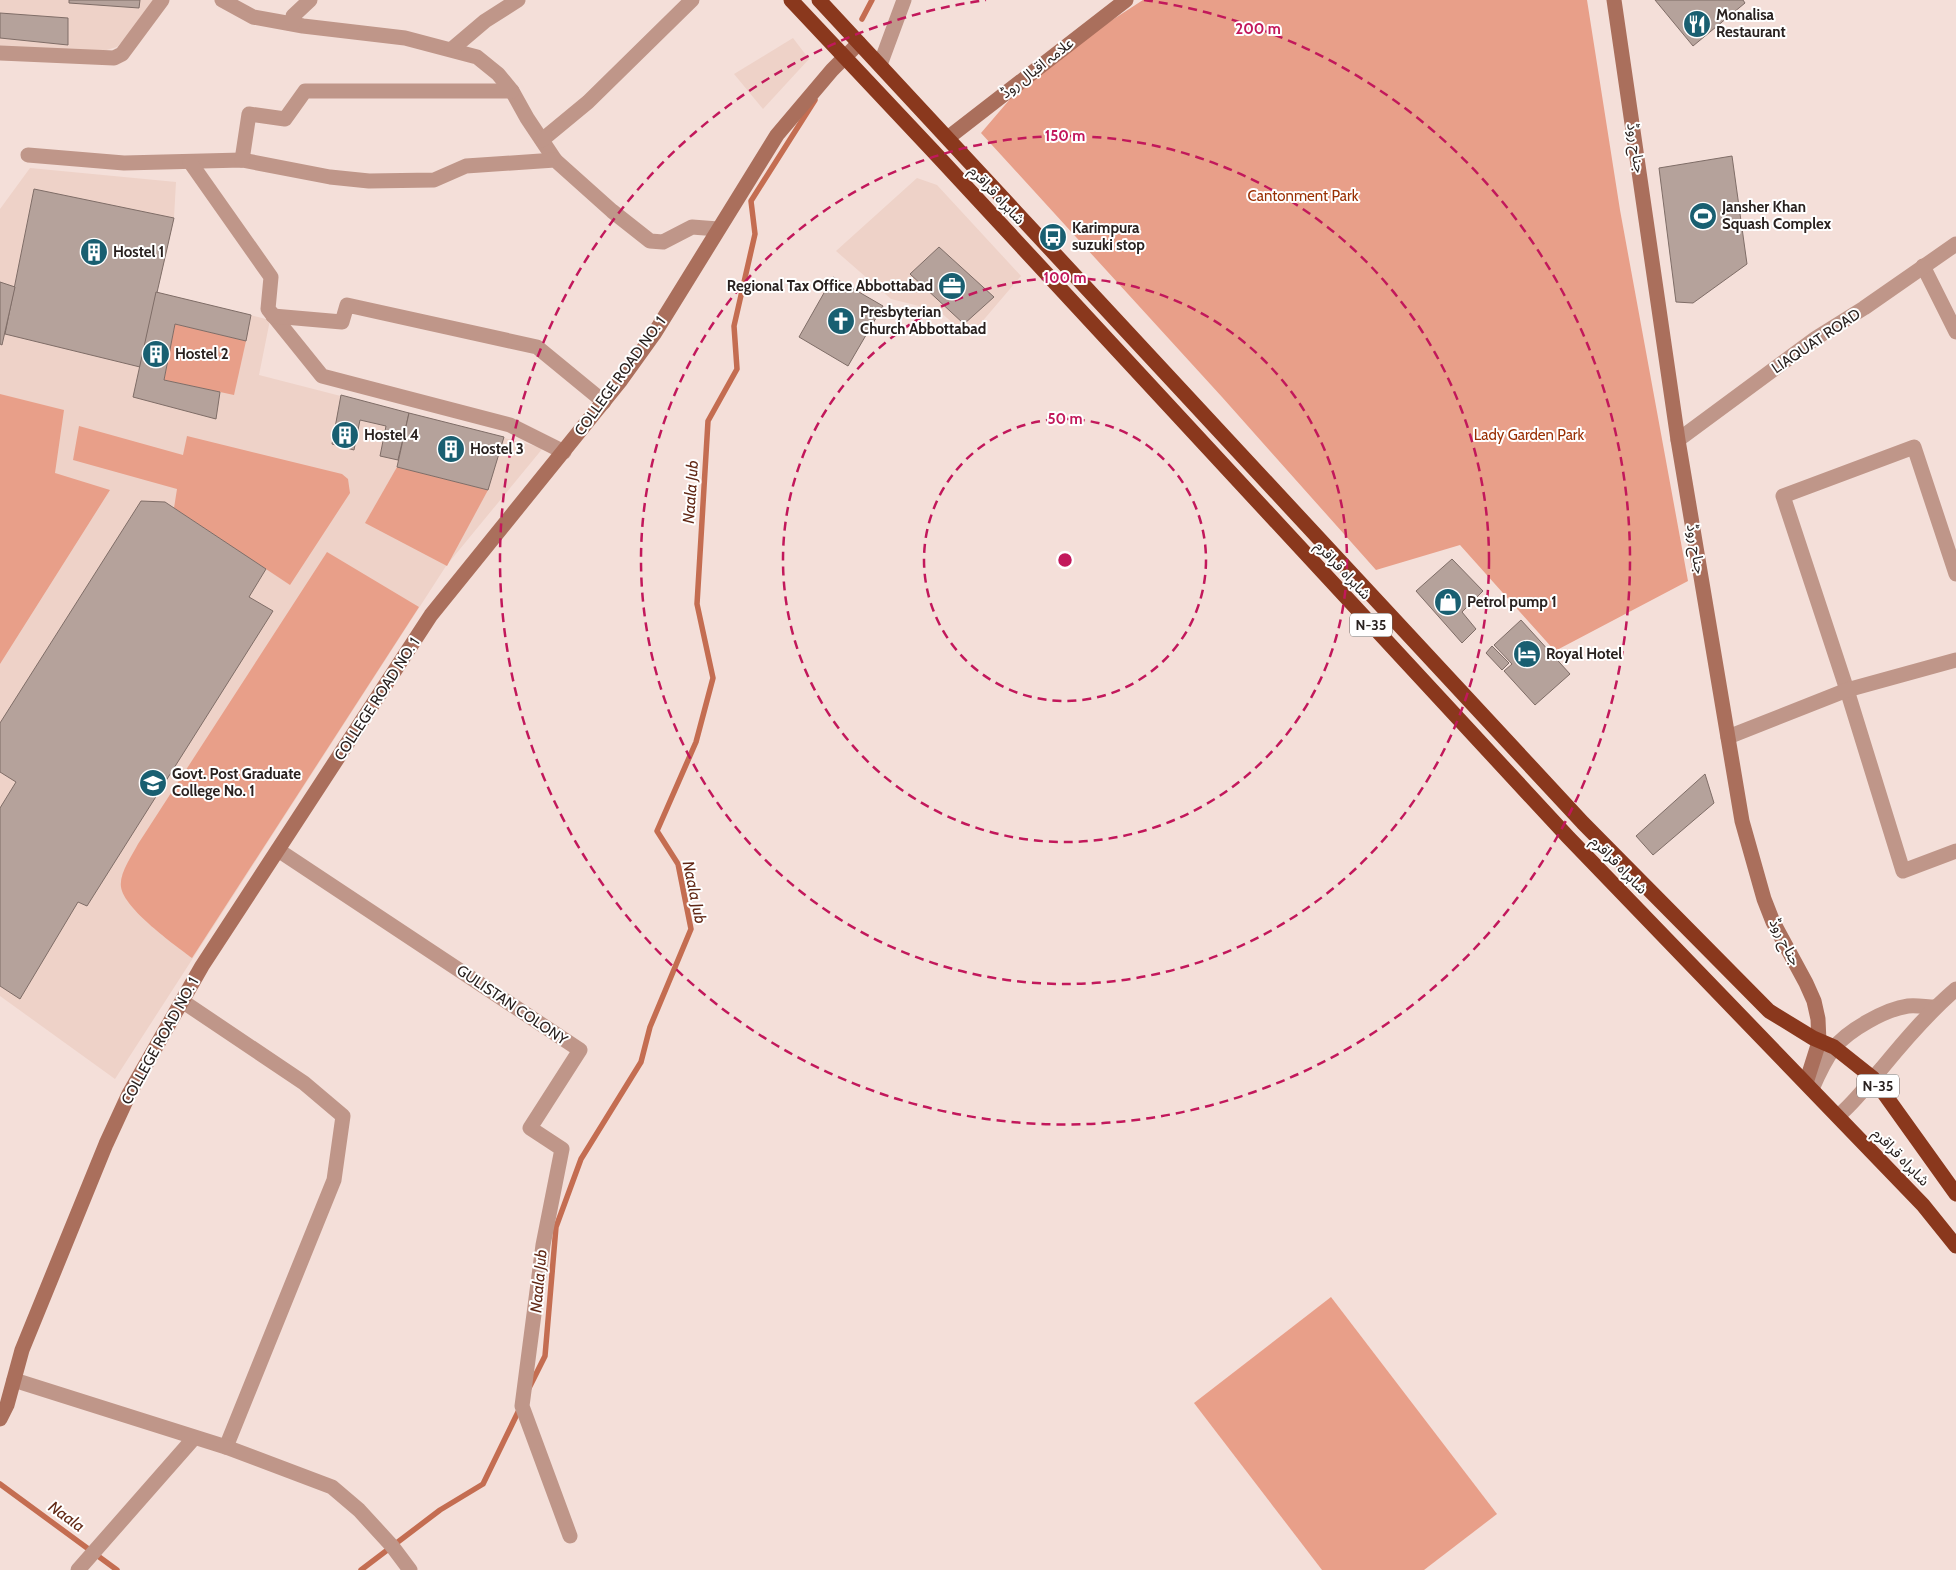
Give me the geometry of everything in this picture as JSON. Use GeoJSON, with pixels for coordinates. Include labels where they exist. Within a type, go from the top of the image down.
{"type":"FeatureCollection","features":[{"type":"Feature","properties":{"kind":"highway","name":"شاہراہ قراقرم"},"geometry":{"type":"LineString","coordinates":[[791,0],[1568,837],[1923,1205],[1956,1246]]}},
{"type":"Feature","properties":{"kind":"highway","name":"شاہراہ قراقرم"},"geometry":{"type":"LineString","coordinates":[[819,0],[1583,823],[1769,1011],[1819,1042],[1834,1047],[1873,1078],[1956,1194]]}},
{"type":"Feature","properties":{"kind":"main road","name":"جناح روڈ"},"geometry":{"type":"LineString","coordinates":[[1614,0],[1678,440],[1742,821],[1764,899],[1773,922],[1806,983],[1814,1001],[1818,1020],[1819,1042],[1809,1086]]}},
{"type":"Feature","properties":{"kind":"main road","name":"علامہ اقبال روڈ"},"geometry":{"type":"LineString","coordinates":[[948,137],[1118,2]]}},
{"type":"Feature","properties":{"kind":"main road","name":"COLLEGE ROAD NO. 1"},"geometry":{"type":"LineString","coordinates":[[0,1418],[7,1405],[22,1350],[106,1144],[129,1094],[202,966],[431,615],[604,402],[654,334],[718,228],[777,136],[845,57],[860,43]]}},
{"type":"Feature","properties":{"kind":"street"},"geometry":{"type":"LineString","coordinates":[[0,53],[114,58],[122,54],[162,0]]}},
{"type":"Feature","properties":{"kind":"street"},"geometry":{"type":"LineString","coordinates":[[222,0],[253,17],[405,38],[477,57],[498,74],[512,91],[555,160],[612,211],[650,241],[663,242],[692,227],[718,228]]}},
{"type":"Feature","properties":{"kind":"street"},"geometry":{"type":"LineString","coordinates":[[293,23],[293,16],[310,0]]}},
{"type":"Feature","properties":{"kind":"street"},"geometry":{"type":"LineString","coordinates":[[452,49],[484,21],[517,0]]}},
{"type":"Feature","properties":{"kind":"street"},"geometry":{"type":"LineString","coordinates":[[542,140],[588,102],[692,0]]}},
{"type":"Feature","properties":{"kind":"street"},"geometry":{"type":"LineString","coordinates":[[880,64],[904,0]]}},
{"type":"Feature","properties":{"kind":"street"},"geometry":{"type":"LineString","coordinates":[[242,160],[249,114],[285,119],[305,92],[512,91]]}},
{"type":"Feature","properties":{"kind":"street"},"geometry":{"type":"LineString","coordinates":[[28,155],[124,163],[242,160],[369,181],[434,180],[466,166],[555,160]]}},
{"type":"Feature","properties":{"kind":"street"},"geometry":{"type":"LineString","coordinates":[[190,162],[271,277],[268,309],[322,376],[510,425],[564,452]]}},
{"type":"Feature","properties":{"kind":"street","name":"LIAQUAT ROAD"},"geometry":{"type":"LineString","coordinates":[[1678,440],[1816,338],[1864,308],[1956,244]]}},
{"type":"Feature","properties":{"kind":"street"},"geometry":{"type":"LineString","coordinates":[[1923,266],[1956,332]]}},
{"type":"Feature","properties":{"kind":"street"},"geometry":{"type":"LineString","coordinates":[[273,316],[342,322],[347,304],[537,347],[604,402]]}},
{"type":"Feature","properties":{"kind":"street"},"geometry":{"type":"LineString","coordinates":[[1956,574],[1914,448],[1783,496],[1847,690],[1903,871],[1956,851]]}},
{"type":"Feature","properties":{"kind":"street"},"geometry":{"type":"LineString","coordinates":[[1728,737],[1847,690],[1956,660]]}},
{"type":"Feature","properties":{"kind":"street","name":"GULISTAN COLONY"},"geometry":{"type":"LineString","coordinates":[[278,850],[580,1050],[530,1128],[562,1149],[543,1245],[522,1406],[570,1536]]}},
{"type":"Feature","properties":{"kind":"street"},"geometry":{"type":"LineString","coordinates":[[1838,1116],[1852,1104],[1936,1007],[1956,989]]}},
{"type":"Feature","properties":{"kind":"street"},"geometry":{"type":"LineString","coordinates":[[182,1001],[304,1084],[343,1116],[334,1180],[226,1447]]}},
{"type":"Feature","properties":{"kind":"street"},"geometry":{"type":"LineString","coordinates":[[1809,1086],[1834,1047],[1857,1028],[1881,1014],[1908,1006],[1936,1007]]}},
{"type":"Feature","properties":{"kind":"street"},"geometry":{"type":"LineString","coordinates":[[14,1380],[226,1447],[332,1487],[359,1510],[392,1546],[410,1570]]}},
{"type":"Feature","properties":{"kind":"street"},"geometry":{"type":"LineString","coordinates":[[78,1570],[194,1438]]}},
{"type":"Feature","properties":{"kind":"shaded area"},"geometry":{"type":"Polygon","coordinates":[[[0,0],[156,0],[117,47],[96,53],[0,58],[0,0]]]}},
{"type":"Feature","properties":{"kind":"shaded area"},"geometry":{"type":"Polygon","coordinates":[[[793,38],[809,59],[763,109],[734,74],[793,38]]]}},
{"type":"Feature","properties":{"kind":"shaded area","name":"Govt. Post Graduate College No. 1"},"geometry":{"type":"Polygon","coordinates":[[[30,168],[176,182],[174,218],[157,292],[270,320],[259,375],[543,448],[446,566],[115,1079],[0,996],[0,209],[30,168]]]}},
{"type":"Feature","properties":{"kind":"shaded area"},"geometry":{"type":"Polygon","coordinates":[[[917,178],[937,185],[1021,276],[969,337],[939,311],[891,299],[836,251],[917,178]]]}},
{"type":"Feature","properties":{"kind":"green space","name":"Cantonment Park"},"geometry":{"type":"Polygon","coordinates":[[[1143,0],[1587,0],[1620,210],[1688,581],[1555,651],[1460,545],[1376,570],[1222,397],[981,133],[1035,70],[1143,0]]]}},
{"type":"Feature","properties":{"kind":"green space"},"geometry":{"type":"Polygon","coordinates":[[[175,324],[246,341],[234,395],[164,380],[175,324]]]}},
{"type":"Feature","properties":{"kind":"green space"},"geometry":{"type":"Polygon","coordinates":[[[0,394],[64,410],[55,473],[110,490],[0,664],[0,394]]]}},
{"type":"Feature","properties":{"kind":"green space"},"geometry":{"type":"Polygon","coordinates":[[[79,426],[183,455],[187,436],[342,474],[348,479],[350,493],[290,585],[174,508],[177,489],[73,460],[79,426]]]}},
{"type":"Feature","properties":{"kind":"green space"},"geometry":{"type":"Polygon","coordinates":[[[397,467],[488,490],[447,566],[365,523],[397,467]]]}},
{"type":"Feature","properties":{"kind":"green space"},"geometry":{"type":"Polygon","coordinates":[[[327,552],[419,607],[192,958],[151,926],[131,906],[124,896],[121,887],[122,876],[138,844],[327,552]]]}},
{"type":"Feature","properties":{"kind":"green space"},"geometry":{"type":"Polygon","coordinates":[[[1331,1297],[1497,1514],[1424,1570],[1322,1570],[1194,1403],[1331,1297]]]}},
{"type":"Feature","properties":{"kind":"building"},"geometry":{"type":"Polygon","coordinates":[[[69,0],[140,0],[139,8],[69,3],[69,0]]]}},
{"type":"Feature","properties":{"kind":"building","name":"Monalisa Restaurant"},"geometry":{"type":"Polygon","coordinates":[[[1655,0],[1743,0],[1745,3],[1693,46],[1655,0]]]}},
{"type":"Feature","properties":{"kind":"building"},"geometry":{"type":"Polygon","coordinates":[[[0,13],[68,18],[68,45],[0,38],[0,13]]]}},
{"type":"Feature","properties":{"kind":"building","name":"Jansher Khan Squash Complex"},"geometry":{"type":"Polygon","coordinates":[[[1732,156],[1747,264],[1693,303],[1676,302],[1659,168],[1732,156]]]}},
{"type":"Feature","properties":{"kind":"building","name":"Hostel 1"},"geometry":{"type":"Polygon","coordinates":[[[34,189],[174,218],[140,367],[5,334],[34,189]]]}},
{"type":"Feature","properties":{"kind":"building","name":"Regional Tax Office Abbottabad"},"geometry":{"type":"Polygon","coordinates":[[[939,247],[994,297],[964,324],[910,274],[939,247]]]}},
{"type":"Feature","properties":{"kind":"building","name":"Presbyterian Church Abbottabad"},"geometry":{"type":"Polygon","coordinates":[[[833,277],[883,306],[848,366],[799,337],[833,277]]]}},
{"type":"Feature","properties":{"kind":"building"},"geometry":{"type":"Polygon","coordinates":[[[0,282],[15,287],[2,345],[0,344],[0,282]]]}},
{"type":"Feature","properties":{"kind":"building","name":"Hostel 2"},"geometry":{"type":"Polygon","coordinates":[[[156,292],[251,315],[246,341],[175,324],[164,380],[220,392],[216,419],[133,397],[156,292]]]}},
{"type":"Feature","properties":{"kind":"building","name":"Hostel 4"},"geometry":{"type":"Polygon","coordinates":[[[341,395],[409,413],[398,460],[380,456],[386,426],[360,420],[354,450],[332,444],[341,395]]]}},
{"type":"Feature","properties":{"kind":"building","name":"Hostel 3"},"geometry":{"type":"Polygon","coordinates":[[[409,413],[504,437],[488,490],[397,467],[409,413]]]}},
{"type":"Feature","properties":{"kind":"building"},"geometry":{"type":"Polygon","coordinates":[[[141,501],[165,502],[266,569],[249,597],[273,611],[87,906],[78,902],[20,999],[0,986],[0,808],[16,782],[0,772],[0,723],[141,501]]]}},
{"type":"Feature","properties":{"kind":"building","name":"Petrol pump 1"},"geometry":{"type":"Polygon","coordinates":[[[1452,559],[1483,591],[1462,612],[1476,629],[1462,643],[1416,591],[1452,559]]]}},
{"type":"Feature","properties":{"kind":"building","name":"Royal Hotel"},"geometry":{"type":"Polygon","coordinates":[[[1521,620],[1570,674],[1535,705],[1504,671],[1512,664],[1494,645],[1521,620]]]}},
{"type":"Feature","properties":{"kind":"building"},"geometry":{"type":"Polygon","coordinates":[[[1492,646],[1509,663],[1502,670],[1486,653],[1492,646]]]}},
{"type":"Feature","properties":{"kind":"building"},"geometry":{"type":"Polygon","coordinates":[[[1705,774],[1714,803],[1653,855],[1636,836],[1705,774]]]}},
{"type":"Feature","properties":{"kind":"waterway","name":"Naala Jub"},"geometry":{"type":"LineString","coordinates":[[862,19],[872,0]]}},
{"type":"Feature","properties":{"kind":"waterway","name":"Naala Jub"},"geometry":{"type":"LineString","coordinates":[[529,1388],[545,1356],[556,1227],[581,1159],[641,1062],[650,1027],[691,929],[678,864],[657,831],[696,742],[713,678],[697,604],[708,421],[737,369],[734,326],[755,234],[751,201],[815,100]]}},
{"type":"Feature","properties":{"kind":"waterway","name":"Naala Jub"},"geometry":{"type":"LineString","coordinates":[[361,1570],[440,1510],[483,1484],[520,1408]]}},
{"type":"Feature","properties":{"kind":"waterway","name":"Naala"},"geometry":{"type":"LineString","coordinates":[[0,1484],[117,1570]]}},
{"type":"Feature","properties":{"kind":"place","name":"Monalisa Restaurant"},"geometry":{"type":"Point","coordinates":[1697,24]}},
{"type":"Feature","properties":{"kind":"place","name":"Jansher Khan Squash Complex"},"geometry":{"type":"Point","coordinates":[1703,216]}},
{"type":"Feature","properties":{"kind":"place","name":"Karimpura suzuki stop"},"geometry":{"type":"Point","coordinates":[1053,237]}},
{"type":"Feature","properties":{"kind":"place","name":"Hostel 1"},"geometry":{"type":"Point","coordinates":[94,252]}},
{"type":"Feature","properties":{"kind":"place","name":"Regional Tax Office Abbottabad"},"geometry":{"type":"Point","coordinates":[952,286]}},
{"type":"Feature","properties":{"kind":"place","name":"Presbyterian Church Abbottabad"},"geometry":{"type":"Point","coordinates":[841,321]}},
{"type":"Feature","properties":{"kind":"place","name":"Hostel 2"},"geometry":{"type":"Point","coordinates":[156,354]}},
{"type":"Feature","properties":{"kind":"place","name":"Hostel 4"},"geometry":{"type":"Point","coordinates":[345,435]}},
{"type":"Feature","properties":{"kind":"place","name":"Hostel 3"},"geometry":{"type":"Point","coordinates":[451,449]}},
{"type":"Feature","properties":{"kind":"place","name":"Petrol pump 1"},"geometry":{"type":"Point","coordinates":[1448,602]}},
{"type":"Feature","properties":{"kind":"place","name":"Royal Hotel"},"geometry":{"type":"Point","coordinates":[1527,654]}},
{"type":"Feature","properties":{"kind":"place","name":"Govt. Post Graduate College No. 1"},"geometry":{"type":"Point","coordinates":[153,783]}},
{"type":"Feature","properties":{"kind":"park label","name":"Lady Garden Park"},"geometry":{"type":"Point","coordinates":[1529,435]}}]}
